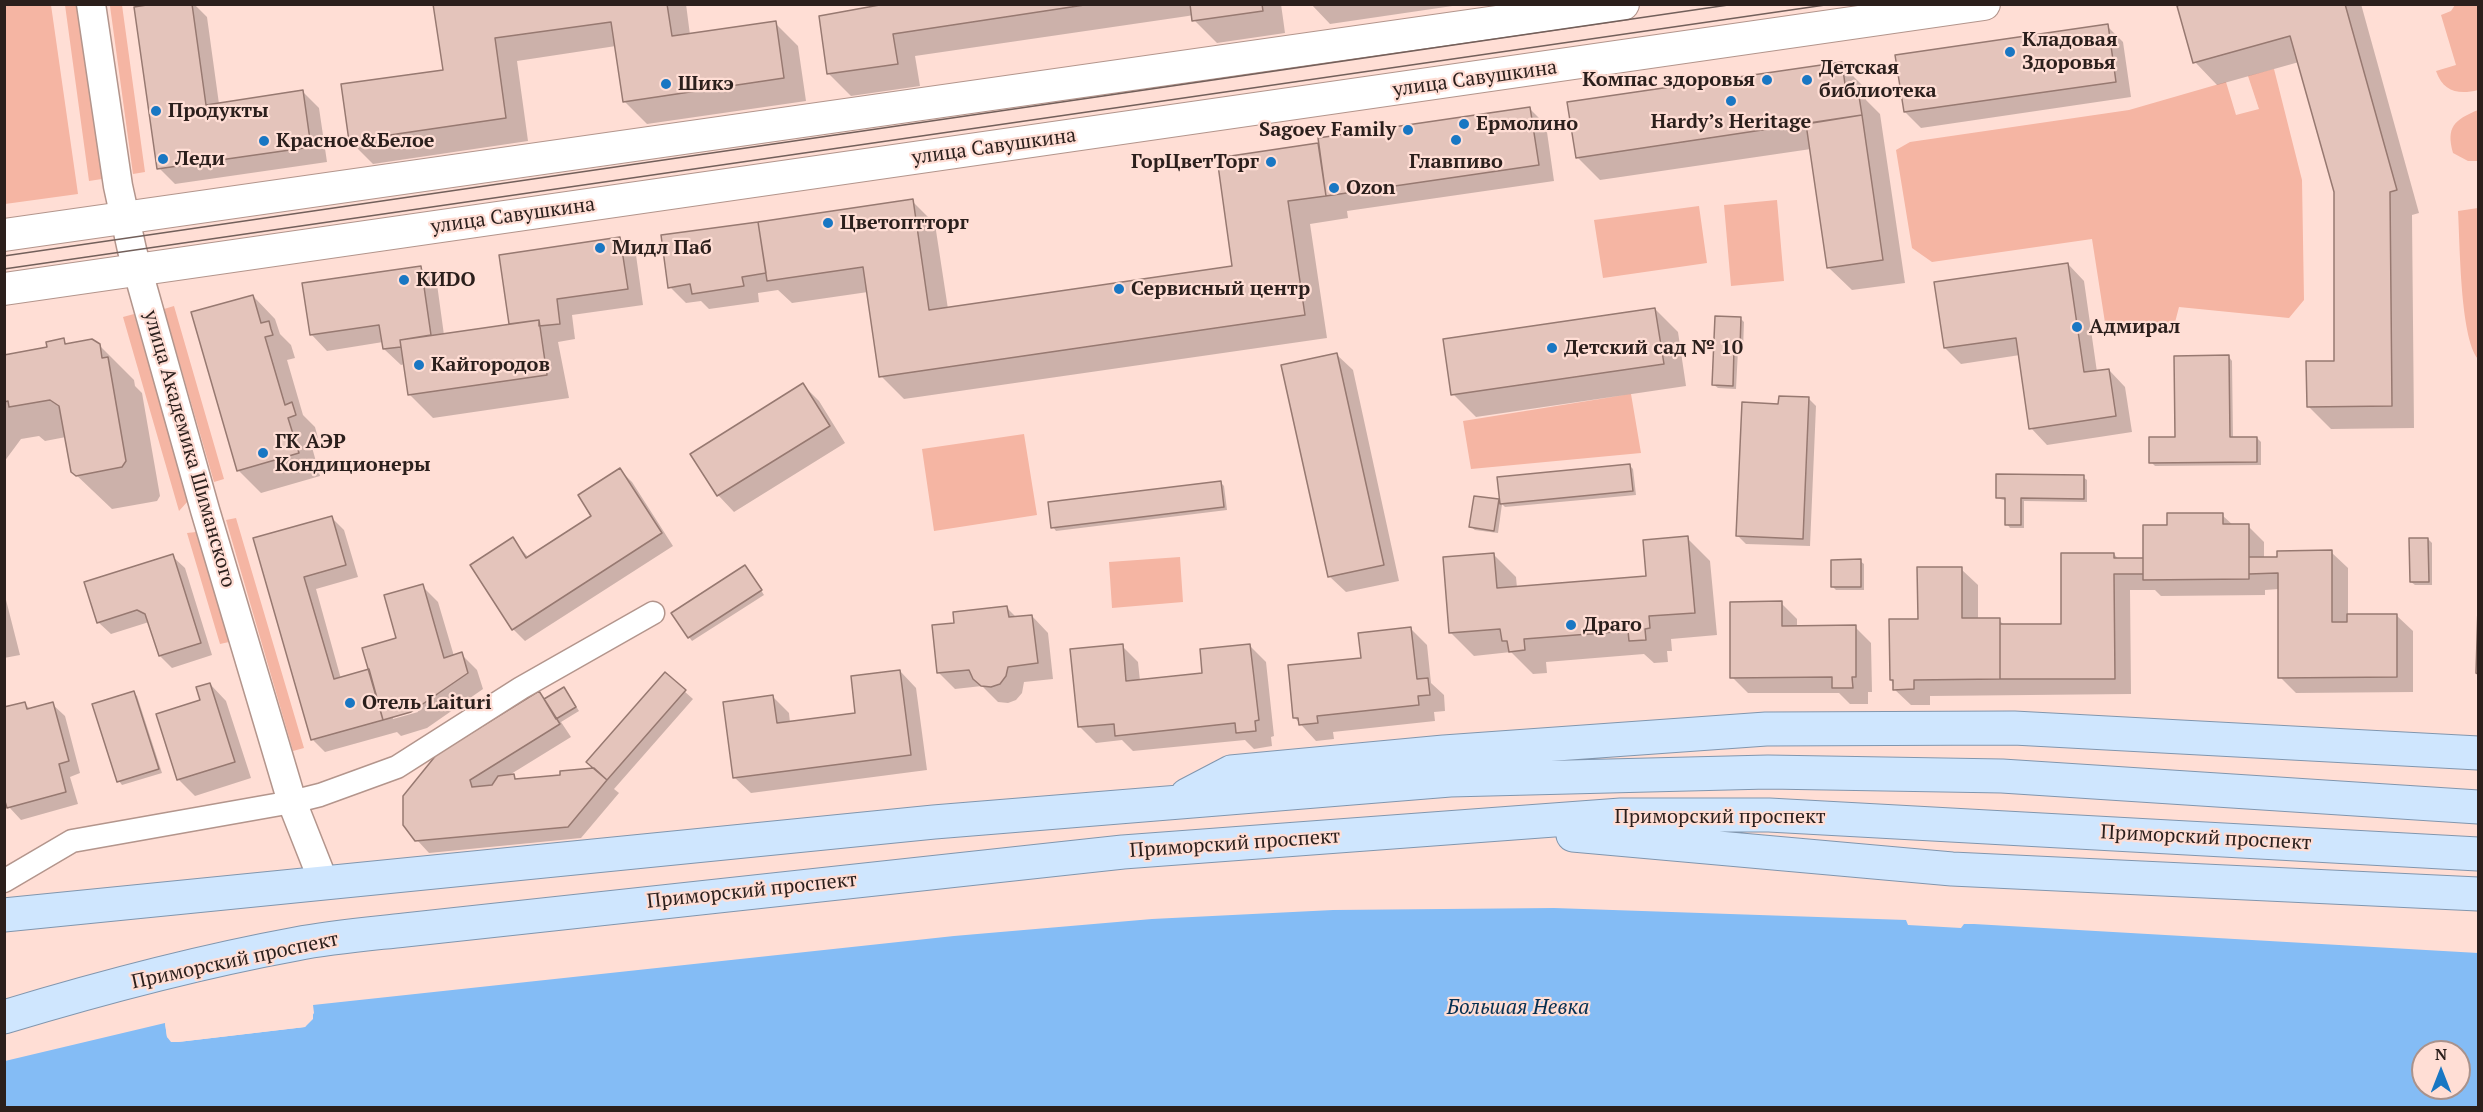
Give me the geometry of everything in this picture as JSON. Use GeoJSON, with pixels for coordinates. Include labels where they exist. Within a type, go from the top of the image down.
{"type":"FeatureCollection","features":[{"type":"Feature","properties":{"kind":"main road"},"geometry":{"type":"LineString","coordinates":[[4,235],[1623,4]]}},
{"type":"Feature","properties":{"kind":"main road","name":"улица Савушкина"},"geometry":{"type":"LineString","coordinates":[[4,289],[1984,4]]}},
{"type":"Feature","properties":{"kind":"main road"},"geometry":{"type":"LineString","coordinates":[[1175,801],[1231,772],[1444,752],[1766,729],[2014,728],[2478,753]]}},
{"type":"Feature","properties":{"kind":"main road"},"geometry":{"type":"LineString","coordinates":[[4,915],[934,822],[1450,780],[1768,772],[2001,776],[2478,807]]}},
{"type":"Feature","properties":{"kind":"main road","name":"Приморский проспект"},"geometry":{"type":"LineString","coordinates":[[4,1017],[78,995],[189,967],[318,941],[538,914],[1123,852],[1621,815],[1769,814],[2478,854]]}},
{"type":"Feature","properties":{"kind":"main road"},"geometry":{"type":"LineString","coordinates":[[1473,826],[1952,869],[2478,894]]}},
{"type":"Feature","properties":{"kind":"street","name":"улица Академика Шиманского"},"geometry":{"type":"LineString","coordinates":[[92,4],[118,186],[138,270],[292,802],[324,883]]}},
{"type":"Feature","properties":{"kind":"street"},"geometry":{"type":"LineString","coordinates":[[4,881],[72,841],[292,802],[320,795],[397,767],[521,688],[653,613]]}},
{"type":"Feature","properties":{"kind":"shaded area"},"geometry":{"type":"Polygon","coordinates":[[[4,5],[51,5],[78,194],[5,204],[4,5]]]}},
{"type":"Feature","properties":{"kind":"shaded area"},"geometry":{"type":"Polygon","coordinates":[[[65,5],[78,5],[102,179],[89,181],[65,5]]]}},
{"type":"Feature","properties":{"kind":"shaded area"},"geometry":{"type":"Polygon","coordinates":[[[122,5],[145,172],[133,174],[110,6],[122,5]]]}},
{"type":"Feature","properties":{"kind":"shaded area"},"geometry":{"type":"Polygon","coordinates":[[[2455,5],[2478,5],[2478,90],[2458,92],[2447,88],[2436,71],[2456,65],[2441,15],[2451,11],[2455,5]]]}},
{"type":"Feature","properties":{"kind":"shaded area"},"geometry":{"type":"Polygon","coordinates":[[[2274,69],[2302,180],[2304,300],[2289,318],[2179,307],[2172,334],[2106,329],[2092,239],[1932,262],[1912,248],[1896,150],[1910,142],[2129,110],[2226,82],[2236,115],[2259,109],[2248,76],[2274,69]]]}},
{"type":"Feature","properties":{"kind":"shaded area"},"geometry":{"type":"Polygon","coordinates":[[[2478,110],[2478,161],[2468,161],[2453,153],[2452,131],[2458,121],[2478,110]]]}},
{"type":"Feature","properties":{"kind":"shaded area"},"geometry":{"type":"Polygon","coordinates":[[[1777,200],[1784,281],[1731,286],[1724,205],[1777,200]]]}},
{"type":"Feature","properties":{"kind":"shaded area"},"geometry":{"type":"Polygon","coordinates":[[[1699,206],[1707,263],[1603,278],[1594,220],[1699,206]]]}},
{"type":"Feature","properties":{"kind":"shaded area"},"geometry":{"type":"Polygon","coordinates":[[[2478,208],[2478,359],[2472,348],[2464,311],[2458,211],[2478,208]]]}},
{"type":"Feature","properties":{"kind":"shaded area"},"geometry":{"type":"Polygon","coordinates":[[[174,306],[224,479],[214,482],[164,309],[174,306]]]}},
{"type":"Feature","properties":{"kind":"shaded area"},"geometry":{"type":"Polygon","coordinates":[[[134,314],[188,501],[179,511],[123,317],[134,314]]]}},
{"type":"Feature","properties":{"kind":"shaded area"},"geometry":{"type":"Polygon","coordinates":[[[1631,394],[1641,453],[1471,469],[1463,421],[1631,394]]]}},
{"type":"Feature","properties":{"kind":"shaded area"},"geometry":{"type":"Polygon","coordinates":[[[1024,434],[1037,515],[934,531],[922,449],[1024,434]]]}},
{"type":"Feature","properties":{"kind":"shaded area"},"geometry":{"type":"Polygon","coordinates":[[[236,518],[304,748],[293,751],[226,520],[236,518]]]}},
{"type":"Feature","properties":{"kind":"shaded area"},"geometry":{"type":"Polygon","coordinates":[[[196,532],[229,642],[220,644],[187,533],[196,532]]]}},
{"type":"Feature","properties":{"kind":"shaded area"},"geometry":{"type":"Polygon","coordinates":[[[1180,557],[1183,602],[1112,608],[1109,562],[1180,557]]]}},
{"type":"Feature","properties":{"kind":"water","name":"Большая Невка"},"geometry":{"type":"Polygon","coordinates":[[[1554,908],[1906,920],[1908,925],[1961,928],[1964,924],[1974,924],[2478,953],[2478,1107],[5,1108],[5,1061],[165,1023],[167,1037],[178,1042],[305,1027],[314,1013],[313,1005],[954,936],[1152,919],[1333,910],[1554,908]]]}},
{"type":"Feature","properties":{"kind":"pier"},"geometry":{"type":"Polygon","coordinates":[[[310,1005],[313,1005],[313,1019],[305,1027],[178,1042],[171,1042],[167,1037],[165,1023],[168,1022],[170,1036],[178,1039],[304,1024],[310,1018],[310,1005]]]}},
{"type":"Feature","properties":{"kind":"building"},"geometry":{"type":"Polygon","coordinates":[[[153,4],[192,4],[206,105],[303,90],[311,147],[157,169],[134,7],[153,4]]]}},
{"type":"Feature","properties":{"kind":"building"},"geometry":{"type":"Polygon","coordinates":[[[433,4],[667,4],[672,36],[776,21],[784,78],[623,102],[611,22],[495,38],[506,118],[349,141],[341,84],[443,70],[433,4]]]}},
{"type":"Feature","properties":{"kind":"building"},"geometry":{"type":"Polygon","coordinates":[[[885,4],[1091,4],[893,34],[898,64],[827,74],[819,16],[885,4]]]}},
{"type":"Feature","properties":{"kind":"building"},"geometry":{"type":"Polygon","coordinates":[[[1190,4],[1262,4],[1263,11],[1192,21],[1190,4]]]}},
{"type":"Feature","properties":{"kind":"building"},"geometry":{"type":"Polygon","coordinates":[[[2182,4],[2345,4],[2397,190],[2390,192],[2392,406],[2307,407],[2306,361],[2334,361],[2334,192],[2290,36],[2193,63],[2177,6],[2182,4]]]}},
{"type":"Feature","properties":{"kind":"building"},"geometry":{"type":"Polygon","coordinates":[[[2108,24],[2116,82],[1904,112],[1895,55],[2108,24]]]}},
{"type":"Feature","properties":{"kind":"building"},"geometry":{"type":"Polygon","coordinates":[[[1842,62],[1846,92],[1858,90],[1862,115],[1576,158],[1567,102],[1842,62]]]}},
{"type":"Feature","properties":{"kind":"building"},"geometry":{"type":"Polygon","coordinates":[[[1530,107],[1539,165],[1326,196],[1318,138],[1530,107]]]}},
{"type":"Feature","properties":{"kind":"building"},"geometry":{"type":"Polygon","coordinates":[[[1862,115],[1883,260],[1827,268],[1806,124],[1862,115]]]}},
{"type":"Feature","properties":{"kind":"building"},"geometry":{"type":"Polygon","coordinates":[[[1318,143],[1326,196],[1288,201],[1305,315],[879,377],[863,267],[767,281],[758,222],[913,199],[929,310],[1232,266],[1217,158],[1318,143]]]}},
{"type":"Feature","properties":{"kind":"building"},"geometry":{"type":"Polygon","coordinates":[[[758,222],[766,273],[742,277],[744,286],[692,294],[690,284],[668,288],[661,235],[758,222]]]}},
{"type":"Feature","properties":{"kind":"building"},"geometry":{"type":"Polygon","coordinates":[[[620,237],[628,289],[557,299],[560,324],[539,326],[539,320],[509,324],[499,255],[620,237]]]}},
{"type":"Feature","properties":{"kind":"building"},"geometry":{"type":"Polygon","coordinates":[[[2068,263],[2084,372],[2109,369],[2116,416],[2029,429],[2016,338],[1944,348],[1934,282],[2068,263]]]}},
{"type":"Feature","properties":{"kind":"building"},"geometry":{"type":"Polygon","coordinates":[[[421,266],[431,335],[400,340],[401,347],[383,349],[379,325],[310,335],[302,283],[421,266]]]}},
{"type":"Feature","properties":{"kind":"building"},"geometry":{"type":"Polygon","coordinates":[[[253,295],[261,323],[269,321],[273,335],[265,337],[285,405],[292,402],[296,415],[288,418],[299,453],[237,471],[191,312],[253,295]]]}},
{"type":"Feature","properties":{"kind":"building"},"geometry":{"type":"Polygon","coordinates":[[[1655,308],[1664,364],[1451,395],[1443,339],[1655,308]]]}},
{"type":"Feature","properties":{"kind":"building"},"geometry":{"type":"Polygon","coordinates":[[[1715,316],[1741,317],[1740,348],[1734,348],[1733,386],[1712,385],[1715,316]]]}},
{"type":"Feature","properties":{"kind":"building"},"geometry":{"type":"Polygon","coordinates":[[[539,320],[547,375],[408,395],[400,340],[539,320]]]}},
{"type":"Feature","properties":{"kind":"building"},"geometry":{"type":"Polygon","coordinates":[[[64,338],[65,344],[92,339],[100,344],[102,358],[108,357],[126,461],[122,467],[76,476],[71,472],[59,406],[50,400],[9,407],[8,401],[4,402],[4,355],[47,347],[46,342],[64,338]]]}},
{"type":"Feature","properties":{"kind":"building"},"geometry":{"type":"Polygon","coordinates":[[[1337,353],[1384,565],[1328,577],[1281,365],[1337,353]]]}},
{"type":"Feature","properties":{"kind":"building"},"geometry":{"type":"Polygon","coordinates":[[[2229,355],[2230,437],[2257,437],[2257,462],[2149,463],[2149,437],[2175,437],[2174,356],[2229,355]]]}},
{"type":"Feature","properties":{"kind":"building"},"geometry":{"type":"Polygon","coordinates":[[[803,383],[830,426],[717,496],[690,454],[803,383]]]}},
{"type":"Feature","properties":{"kind":"building"},"geometry":{"type":"Polygon","coordinates":[[[1779,396],[1809,397],[1803,539],[1736,536],[1742,402],[1778,404],[1779,396]]]}},
{"type":"Feature","properties":{"kind":"building"},"geometry":{"type":"Polygon","coordinates":[[[1630,464],[1633,491],[1500,504],[1497,477],[1630,464]]]}},
{"type":"Feature","properties":{"kind":"building"},"geometry":{"type":"Polygon","coordinates":[[[620,468],[662,533],[512,630],[470,565],[513,537],[526,558],[591,516],[578,495],[620,468]]]}},
{"type":"Feature","properties":{"kind":"building"},"geometry":{"type":"Polygon","coordinates":[[[1996,474],[2084,475],[2084,499],[2021,498],[2021,525],[2005,525],[2005,498],[1996,498],[1996,474]]]}},
{"type":"Feature","properties":{"kind":"building"},"geometry":{"type":"Polygon","coordinates":[[[1221,481],[1224,507],[1051,528],[1048,502],[1221,481]]]}},
{"type":"Feature","properties":{"kind":"building"},"geometry":{"type":"Polygon","coordinates":[[[1474,496],[1499,499],[1494,531],[1469,527],[1474,496]]]}},
{"type":"Feature","properties":{"kind":"building"},"geometry":{"type":"Polygon","coordinates":[[[2167,513],[2223,513],[2223,524],[2249,524],[2249,579],[2143,580],[2143,525],[2167,525],[2167,513]]]}},
{"type":"Feature","properties":{"kind":"building"},"geometry":{"type":"Polygon","coordinates":[[[332,516],[346,565],[304,577],[334,679],[369,669],[383,720],[311,740],[253,538],[332,516]]]}},
{"type":"Feature","properties":{"kind":"building"},"geometry":{"type":"Polygon","coordinates":[[[1688,536],[1695,613],[1649,616],[1650,628],[1645,629],[1646,640],[1629,641],[1628,631],[1524,639],[1525,650],[1509,652],[1507,641],[1502,641],[1500,629],[1449,633],[1443,557],[1494,553],[1497,588],[1646,576],[1643,540],[1688,536]]]}},
{"type":"Feature","properties":{"kind":"building"},"geometry":{"type":"Polygon","coordinates":[[[2409,538],[2428,538],[2429,582],[2410,582],[2409,538]]]}},
{"type":"Feature","properties":{"kind":"building"},"geometry":{"type":"Polygon","coordinates":[[[2332,550],[2332,622],[2347,622],[2347,614],[2397,614],[2397,677],[2278,678],[2278,573],[2249,574],[2249,557],[2277,557],[2277,551],[2332,550]]]}},
{"type":"Feature","properties":{"kind":"building"},"geometry":{"type":"Polygon","coordinates":[[[2061,553],[2114,553],[2114,558],[2143,558],[2143,574],[2114,574],[2115,679],[2000,679],[2000,624],[2061,624],[2061,553]]]}},
{"type":"Feature","properties":{"kind":"building"},"geometry":{"type":"Polygon","coordinates":[[[173,554],[201,643],[159,656],[145,614],[137,610],[97,623],[84,582],[173,554]]]}},
{"type":"Feature","properties":{"kind":"building"},"geometry":{"type":"Polygon","coordinates":[[[1861,559],[1861,587],[1831,587],[1831,560],[1861,559]]]}},
{"type":"Feature","properties":{"kind":"building"},"geometry":{"type":"Polygon","coordinates":[[[745,565],[762,590],[688,638],[671,613],[745,565]]]}},
{"type":"Feature","properties":{"kind":"building"},"geometry":{"type":"Polygon","coordinates":[[[1917,567],[1962,567],[1962,618],[2000,618],[2000,679],[1914,680],[1914,689],[1893,690],[1893,680],[1890,680],[1889,619],[1918,619],[1917,567]]]}},
{"type":"Feature","properties":{"kind":"building"},"geometry":{"type":"Polygon","coordinates":[[[423,584],[444,658],[462,652],[468,673],[411,712],[383,720],[362,648],[396,638],[384,595],[423,584]]]}},
{"type":"Feature","properties":{"kind":"building"},"geometry":{"type":"Polygon","coordinates":[[[1782,601],[1782,626],[1856,625],[1856,677],[1852,677],[1853,688],[1832,688],[1832,677],[1730,678],[1730,602],[1782,601]]]}},
{"type":"Feature","properties":{"kind":"building"},"geometry":{"type":"Polygon","coordinates":[[[1007,606],[1009,617],[1032,615],[1038,663],[1008,667],[1006,676],[1000,684],[991,687],[981,686],[973,679],[969,670],[937,673],[932,625],[954,623],[953,612],[1007,606]]]}},
{"type":"Feature","properties":{"kind":"building"},"geometry":{"type":"Polygon","coordinates":[[[2478,606],[2478,674],[2476,673],[2478,606]]]}},
{"type":"Feature","properties":{"kind":"building"},"geometry":{"type":"Polygon","coordinates":[[[1411,627],[1417,679],[1428,678],[1430,695],[1418,696],[1419,705],[1317,716],[1318,723],[1299,725],[1298,718],[1293,718],[1288,665],[1361,658],[1358,633],[1411,627]]]}},
{"type":"Feature","properties":{"kind":"building"},"geometry":{"type":"Polygon","coordinates":[[[1123,644],[1126,681],[1202,673],[1200,649],[1250,644],[1259,720],[1255,721],[1256,731],[1236,733],[1235,723],[1115,736],[1114,724],[1078,727],[1070,649],[1123,644]]]}},
{"type":"Feature","properties":{"kind":"building"},"geometry":{"type":"Polygon","coordinates":[[[900,670],[911,755],[733,778],[723,702],[773,695],[777,723],[855,713],[851,676],[900,670]]]}},
{"type":"Feature","properties":{"kind":"building"},"geometry":{"type":"Polygon","coordinates":[[[665,672],[686,690],[607,780],[586,762],[665,672]]]}},
{"type":"Feature","properties":{"kind":"building"},"geometry":{"type":"Polygon","coordinates":[[[210,683],[235,762],[177,780],[156,714],[200,700],[196,687],[210,683]]]}},
{"type":"Feature","properties":{"kind":"building"},"geometry":{"type":"Polygon","coordinates":[[[564,687],[576,707],[556,719],[544,699],[564,687]]]}},
{"type":"Feature","properties":{"kind":"building"},"geometry":{"type":"Polygon","coordinates":[[[134,691],[159,769],[117,782],[92,704],[134,691]]]}},
{"type":"Feature","properties":{"kind":"building"},"geometry":{"type":"Polygon","coordinates":[[[539,691],[560,724],[470,780],[472,787],[492,785],[498,776],[514,774],[515,779],[560,775],[560,771],[594,768],[607,780],[568,827],[415,841],[403,825],[403,796],[437,754],[539,691]]]}},
{"type":"Feature","properties":{"kind":"building"},"geometry":{"type":"Polygon","coordinates":[[[25,702],[27,709],[53,702],[69,761],[59,764],[66,792],[7,808],[4,798],[4,707],[25,702]]]}},
{"type":"Feature","properties":{"kind":"tram line"},"geometry":{"type":"LineString","coordinates":[[4,256],[1735,4]]}},
{"type":"Feature","properties":{"kind":"tram line"},"geometry":{"type":"LineString","coordinates":[[4,269],[1832,4]]}},
{"type":"Feature","properties":{"kind":"place","name":"Кладовая Здоровья"},"geometry":{"type":"Point","coordinates":[2010,52]}},
{"type":"Feature","properties":{"kind":"place","name":"Компас здоровья"},"geometry":{"type":"Point","coordinates":[1767,80]}},
{"type":"Feature","properties":{"kind":"place","name":"Детская библиотека"},"geometry":{"type":"Point","coordinates":[1807,80]}},
{"type":"Feature","properties":{"kind":"place","name":"Шикэ"},"geometry":{"type":"Point","coordinates":[666,84]}},
{"type":"Feature","properties":{"kind":"place","name":"Hardy’s Heritage"},"geometry":{"type":"Point","coordinates":[1731,101]}},
{"type":"Feature","properties":{"kind":"place","name":"Продукты"},"geometry":{"type":"Point","coordinates":[156,111]}},
{"type":"Feature","properties":{"kind":"place","name":"Ермолино"},"geometry":{"type":"Point","coordinates":[1464,124]}},
{"type":"Feature","properties":{"kind":"place","name":"Sagoev Family"},"geometry":{"type":"Point","coordinates":[1408,130]}},
{"type":"Feature","properties":{"kind":"place","name":"Главпиво"},"geometry":{"type":"Point","coordinates":[1456,140]}},
{"type":"Feature","properties":{"kind":"place","name":"Красное&Белое"},"geometry":{"type":"Point","coordinates":[264,141]}},
{"type":"Feature","properties":{"kind":"place","name":"Леди"},"geometry":{"type":"Point","coordinates":[163,159]}},
{"type":"Feature","properties":{"kind":"place","name":"ГорЦветТорг"},"geometry":{"type":"Point","coordinates":[1271,162]}},
{"type":"Feature","properties":{"kind":"place","name":"Ozon"},"geometry":{"type":"Point","coordinates":[1334,188]}},
{"type":"Feature","properties":{"kind":"place","name":"Цветоптторг"},"geometry":{"type":"Point","coordinates":[828,223]}},
{"type":"Feature","properties":{"kind":"place","name":"Мидл Паб"},"geometry":{"type":"Point","coordinates":[600,248]}},
{"type":"Feature","properties":{"kind":"place","name":"КИDO"},"geometry":{"type":"Point","coordinates":[404,280]}},
{"type":"Feature","properties":{"kind":"place","name":"Сервисный центр"},"geometry":{"type":"Point","coordinates":[1119,289]}},
{"type":"Feature","properties":{"kind":"place","name":"Адмирал"},"geometry":{"type":"Point","coordinates":[2077,327]}},
{"type":"Feature","properties":{"kind":"place","name":"Детский сад № 10"},"geometry":{"type":"Point","coordinates":[1552,348]}},
{"type":"Feature","properties":{"kind":"place","name":"Кайгородов"},"geometry":{"type":"Point","coordinates":[419,365]}},
{"type":"Feature","properties":{"kind":"place","name":"ГК АЭР Кондиционеры"},"geometry":{"type":"Point","coordinates":[263,453]}},
{"type":"Feature","properties":{"kind":"place","name":"Драго"},"geometry":{"type":"Point","coordinates":[1571,625]}},
{"type":"Feature","properties":{"kind":"place","name":"Отель Laituri"},"geometry":{"type":"Point","coordinates":[350,703]}}]}
